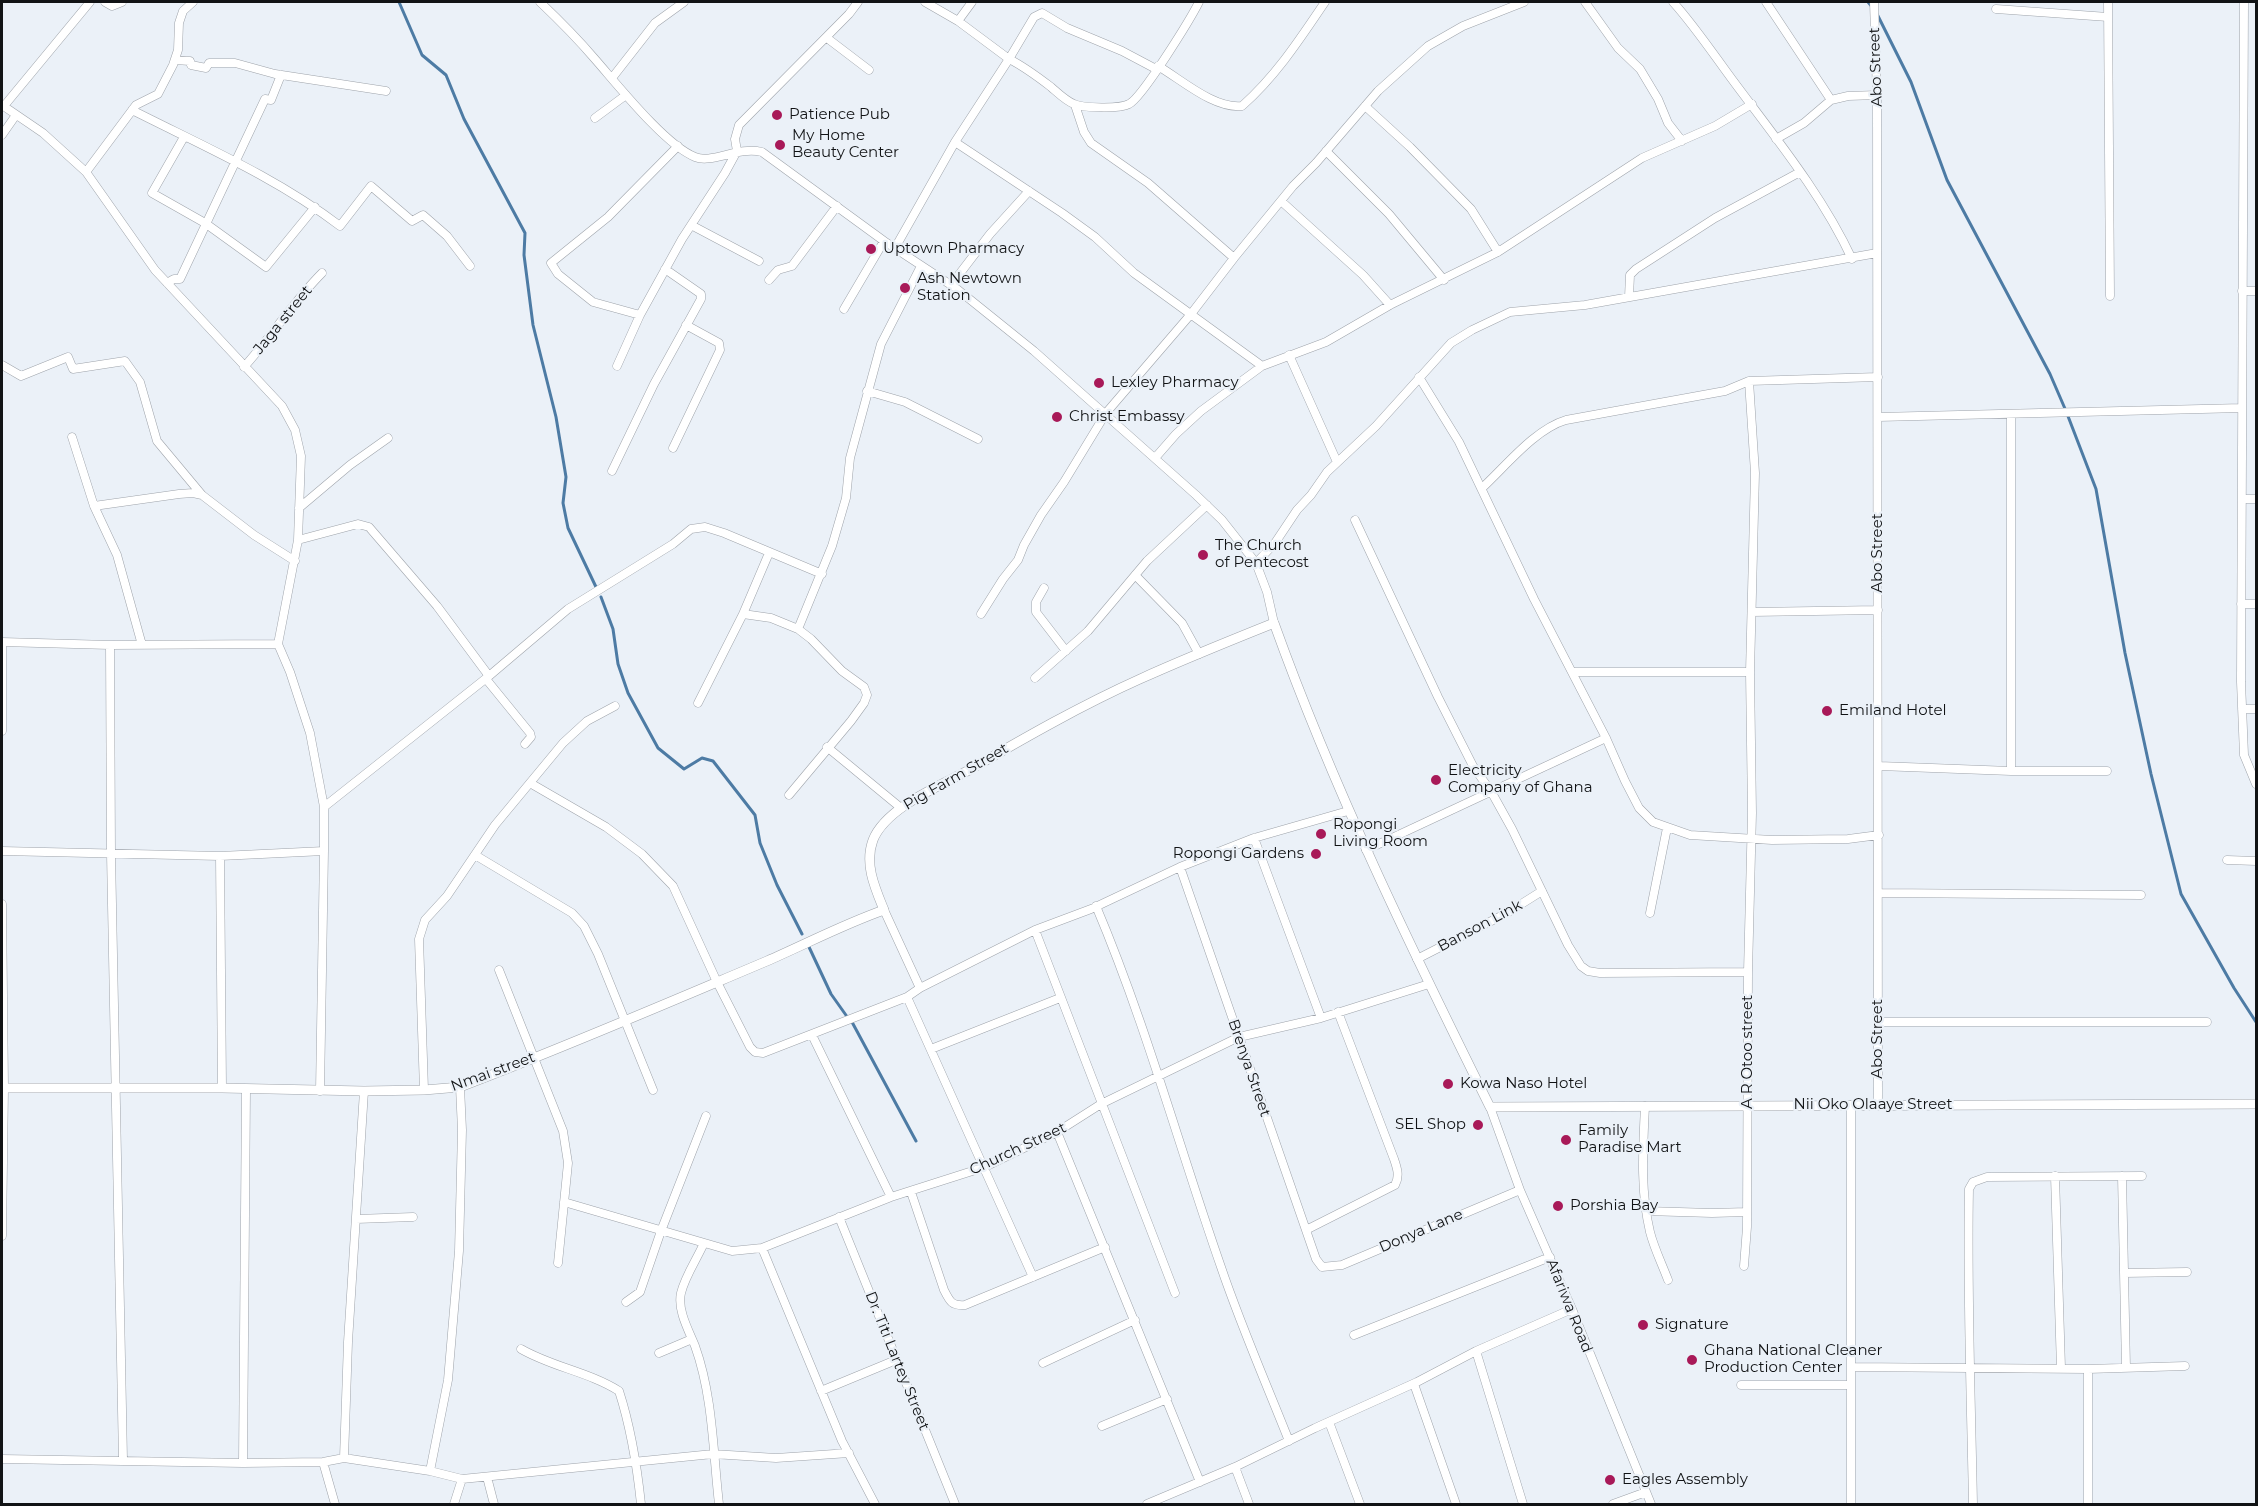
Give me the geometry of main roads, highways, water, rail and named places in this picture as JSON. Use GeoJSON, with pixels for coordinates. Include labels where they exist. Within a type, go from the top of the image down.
{"type":"FeatureCollection","features":[{"type":"Feature","properties":{"kind":"waterway"},"geometry":{"type":"LineString","coordinates":[[399,2],[422,55],[446,75],[464,119],[525,233],[524,255],[533,325],[556,417],[566,477],[563,503],[568,528],[596,587]]}},
{"type":"Feature","properties":{"kind":"waterway"},"geometry":{"type":"LineString","coordinates":[[1868,2],[1873,8]]}},
{"type":"Feature","properties":{"kind":"waterway"},"geometry":{"type":"LineString","coordinates":[[1877,14],[1911,82],[1947,180],[2050,374],[2096,489],[2125,653],[2151,774],[2181,894],[2256,1022]]}},
{"type":"Feature","properties":{"kind":"waterway"},"geometry":{"type":"LineString","coordinates":[[601,597],[613,629],[618,664],[628,693],[658,748],[684,769],[702,758],[713,761],[755,815],[760,843],[777,885],[802,934]]}},
{"type":"Feature","properties":{"kind":"waterway"},"geometry":{"type":"LineString","coordinates":[[809,947],[831,994],[848,1018]]}},
{"type":"Feature","properties":{"kind":"waterway"},"geometry":{"type":"LineString","coordinates":[[852,1022],[916,1141]]}},
{"type":"Feature","properties":{"kind":"place","name":"Patience Pub"},"geometry":{"type":"Point","coordinates":[777,115]}},
{"type":"Feature","properties":{"kind":"place","name":"My Home Beauty Center"},"geometry":{"type":"Point","coordinates":[780,145]}},
{"type":"Feature","properties":{"kind":"place","name":"Uptown Pharmacy"},"geometry":{"type":"Point","coordinates":[871,249]}},
{"type":"Feature","properties":{"kind":"place","name":"Ash Newtown Station"},"geometry":{"type":"Point","coordinates":[905,288]}},
{"type":"Feature","properties":{"kind":"place","name":"Lexley Pharmacy"},"geometry":{"type":"Point","coordinates":[1099,383]}},
{"type":"Feature","properties":{"kind":"place","name":"Christ Embassy"},"geometry":{"type":"Point","coordinates":[1057,417]}},
{"type":"Feature","properties":{"kind":"place","name":"The Church of Pentecost"},"geometry":{"type":"Point","coordinates":[1203,555]}},
{"type":"Feature","properties":{"kind":"place","name":"Emiland Hotel"},"geometry":{"type":"Point","coordinates":[1827,711]}},
{"type":"Feature","properties":{"kind":"place","name":"Electricity Company of Ghana"},"geometry":{"type":"Point","coordinates":[1436,780]}},
{"type":"Feature","properties":{"kind":"place","name":"Ropongi Living Room"},"geometry":{"type":"Point","coordinates":[1321,834]}},
{"type":"Feature","properties":{"kind":"place","name":"Ropongi Gardens"},"geometry":{"type":"Point","coordinates":[1316,854]}},
{"type":"Feature","properties":{"kind":"place","name":"Kowa Naso Hotel"},"geometry":{"type":"Point","coordinates":[1448,1084]}},
{"type":"Feature","properties":{"kind":"place","name":"SEL Shop"},"geometry":{"type":"Point","coordinates":[1478,1125]}},
{"type":"Feature","properties":{"kind":"place","name":"Family Paradise Mart"},"geometry":{"type":"Point","coordinates":[1566,1140]}},
{"type":"Feature","properties":{"kind":"place","name":"Porshia Bay"},"geometry":{"type":"Point","coordinates":[1558,1206]}},
{"type":"Feature","properties":{"kind":"place","name":"Signature"},"geometry":{"type":"Point","coordinates":[1643,1325]}},
{"type":"Feature","properties":{"kind":"place","name":"Ghana National Cleaner Production Center"},"geometry":{"type":"Point","coordinates":[1692,1360]}},
{"type":"Feature","properties":{"kind":"place","name":"Eagles Assembly"},"geometry":{"type":"Point","coordinates":[1610,1480]}}]}
